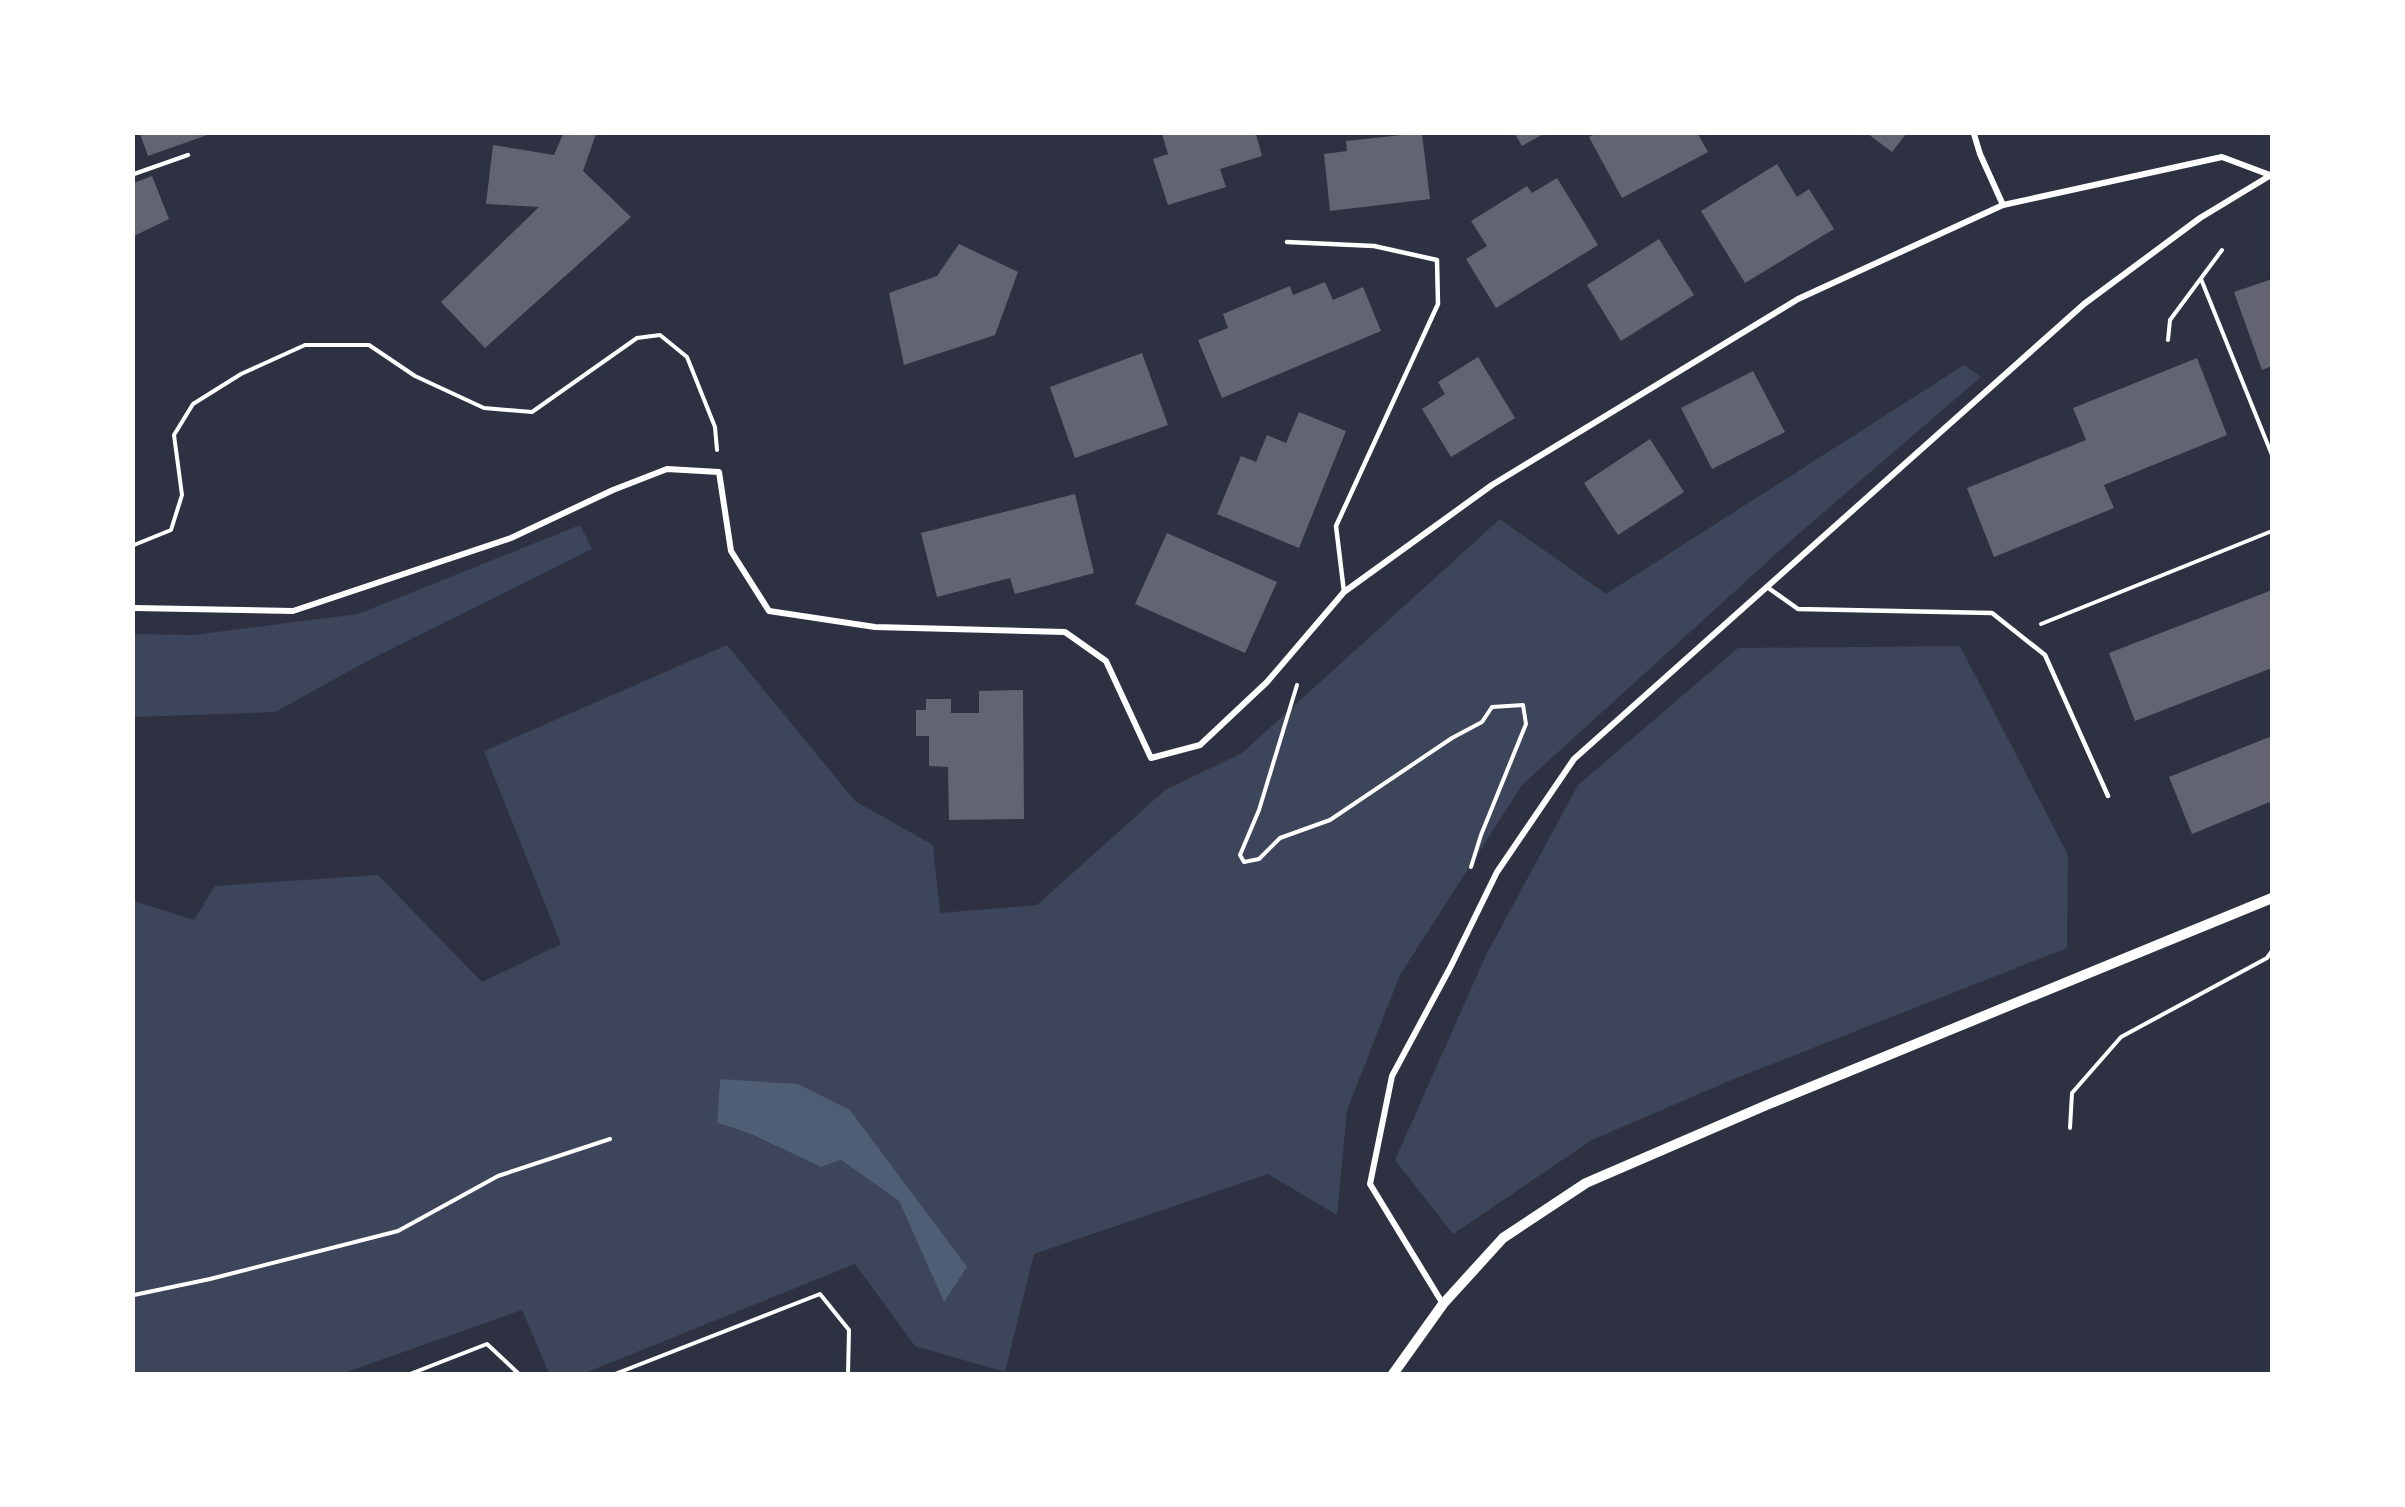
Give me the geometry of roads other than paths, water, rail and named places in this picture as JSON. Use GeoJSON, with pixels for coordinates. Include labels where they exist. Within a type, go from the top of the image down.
{"type":"FeatureCollection","features":[{"type":"Feature","properties":{"kind":"street"},"geometry":{"type":"LineString","coordinates":[[1974,134],[1980,154],[2003,205]]}},
{"type":"Feature","properties":{"kind":"street"},"geometry":{"type":"LineString","coordinates":[[134,608],[293,611],[511,538],[613,490],[667,469],[719,472],[731,551],[769,611],[875,627],[1065,632],[1106,661],[1151,758],[1200,745],[1267,682],[1344,592],[1492,484],[1798,300],[2003,205],[2222,157],[2271,175]]}},
{"type":"Feature","properties":{"kind":"street"},"geometry":{"type":"LineString","coordinates":[[1443,1304],[1370,1184],[1392,1076],[1450,968],[1497,872],[1574,759],[2084,304],[2200,218],[2271,175]]}},
{"type":"Feature","properties":{"kind":"street"},"geometry":{"type":"LineString","coordinates":[[1393,1374],[1443,1304],[1503,1238],[1586,1183],[1780,1100],[2271,898]]}},
{"type":"Feature","properties":{"kind":"lane"},"geometry":{"type":"LineString","coordinates":[[134,174],[188,155]]}},
{"type":"Feature","properties":{"kind":"lane"},"geometry":{"type":"LineString","coordinates":[[1287,242],[1374,246],[1437,260],[1438,303],[1336,526],[1344,592]]}},
{"type":"Feature","properties":{"kind":"lane"},"geometry":{"type":"LineString","coordinates":[[1767,587],[1797,609],[1992,613],[2045,655],[2108,796]]}}]}
